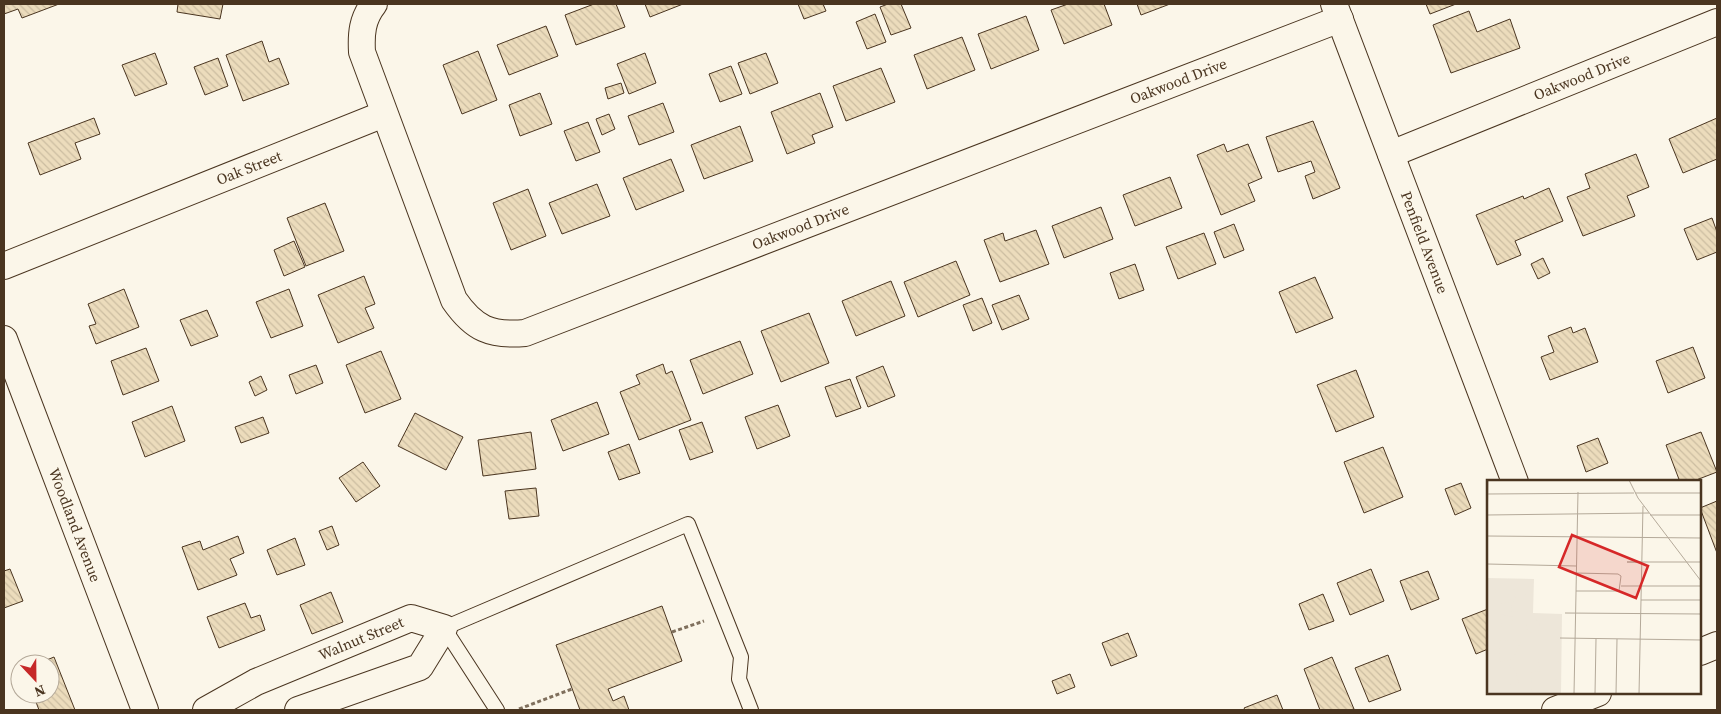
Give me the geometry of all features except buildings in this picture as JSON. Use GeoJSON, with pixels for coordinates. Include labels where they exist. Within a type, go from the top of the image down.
{"type":"FeatureCollection","features":[{"type":"Feature","properties":{"kind":"street"},"geometry":{"type":"LineString","coordinates":[[374,4],[368,11],[361,31],[362,52],[384,114]]}},
{"type":"Feature","properties":{"kind":"street","name":"Oakwood Drive"},"geometry":{"type":"LineString","coordinates":[[384,114],[454,300],[466,318],[484,330],[504,335],[535,329],[1337,12]]}},
{"type":"Feature","properties":{"kind":"street","name":"Penfield Avenue"},"geometry":{"type":"LineString","coordinates":[[1337,12],[1513,480]]}},
{"type":"Feature","properties":{"kind":"street","name":"Oakwood Drive"},"geometry":{"type":"LineString","coordinates":[[1391,154],[1717,22]]}},
{"type":"Feature","properties":{"kind":"street","name":"Oak Street"},"geometry":{"type":"LineString","coordinates":[[4,266],[384,114]]}},
{"type":"Feature","properties":{"kind":"street","name":"Woodland Avenue"},"geometry":{"type":"LineString","coordinates":[[4,339],[144,710]]}},
{"type":"Feature","properties":{"kind":"street","name":"Walnut Street"},"geometry":{"type":"LineString","coordinates":[[206,710],[256,682],[411,618],[444,628]]}},
{"type":"Feature","properties":{"kind":"street"},"geometry":{"type":"LineString","coordinates":[[298,710],[420,667],[444,628]]}},
{"type":"Feature","properties":{"kind":"street"},"geometry":{"type":"LineString","coordinates":[[1701,652],[1717,645]]}},
{"type":"Feature","properties":{"kind":"street"},"geometry":{"type":"LineString","coordinates":[[1555,710],[1597,697]]}},
{"type":"Feature","properties":{"kind":"lane"},"geometry":{"type":"LineString","coordinates":[[497,710],[444,628],[688,524],[741,657],[739,679],[752,710]]}},
{"type":"Feature","properties":{"kind":"path"},"geometry":{"type":"LineString","coordinates":[[672,632],[705,620]]}},
{"type":"Feature","properties":{"kind":"path"},"geometry":{"type":"LineString","coordinates":[[516,710],[572,689]]}}]}
